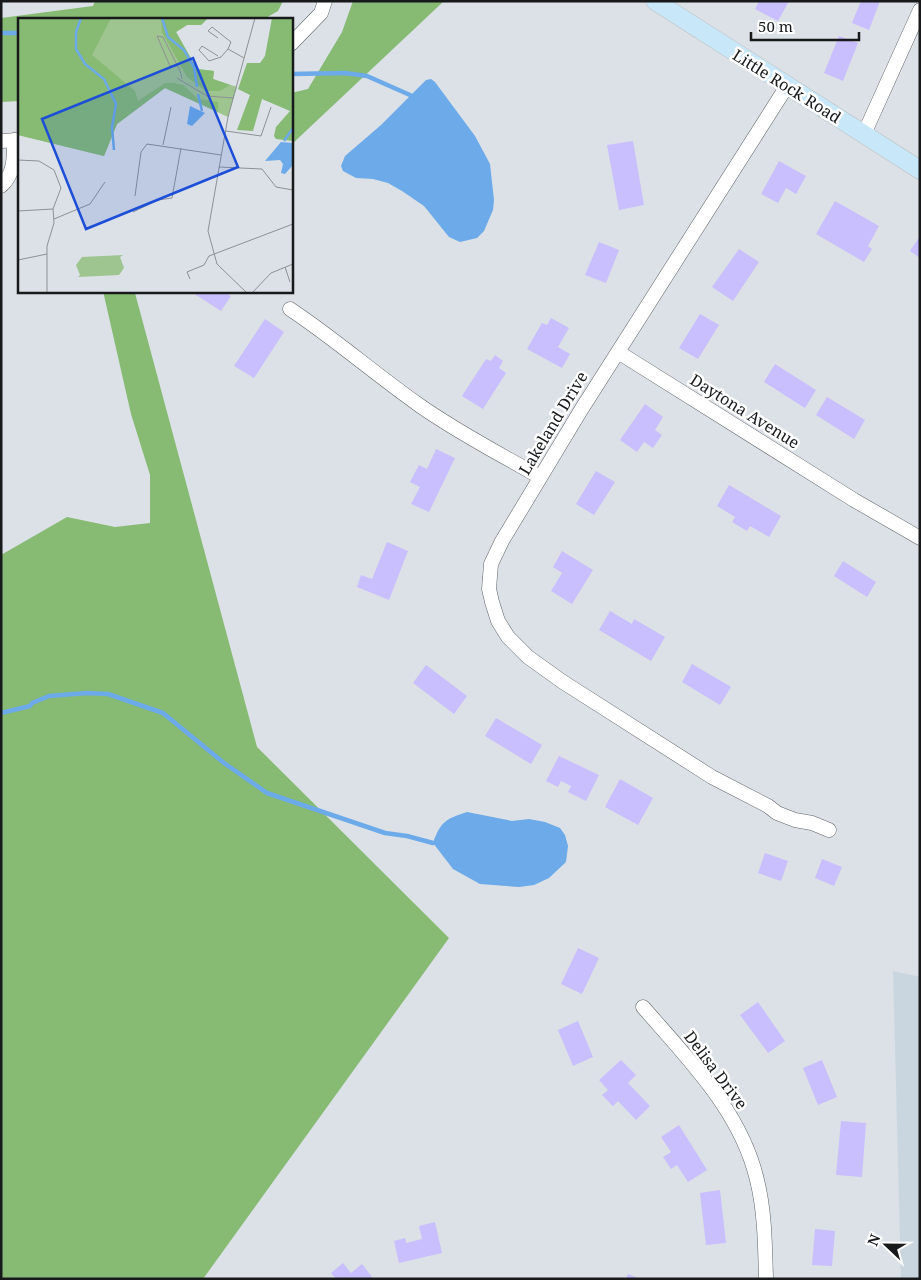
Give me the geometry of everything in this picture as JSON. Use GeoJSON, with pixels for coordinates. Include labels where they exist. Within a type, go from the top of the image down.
{"type":"FeatureCollection","features":[{"type":"Feature","properties":{"kind":"main road","name":"Little Rock Road"},"geometry":{"type":"LineString","coordinates":[[655,1],[920,170]]}},
{"type":"Feature","properties":{"kind":"street"},"geometry":{"type":"LineString","coordinates":[[292,43],[321,13],[325,1]]}},
{"type":"Feature","properties":{"kind":"street"},"geometry":{"type":"LineString","coordinates":[[864,134],[920,10]]}},
{"type":"Feature","properties":{"kind":"street","name":"Lakeland Drive"},"geometry":{"type":"LineString","coordinates":[[787,86],[618,352],[502,541],[491,564],[489,589],[498,621],[508,637],[528,657],[563,682],[712,777],[778,813],[795,820],[812,822],[830,830]]}},
{"type":"Feature","properties":{"kind":"street"},"geometry":{"type":"LineString","coordinates":[[1,186],[6,182],[14,163],[11,140]]}},
{"type":"Feature","properties":{"kind":"street"},"geometry":{"type":"LineString","coordinates":[[290,309],[326,333],[425,409],[540,477]]}},
{"type":"Feature","properties":{"kind":"street","name":"Daytona Avenue"},"geometry":{"type":"LineString","coordinates":[[618,352],[854,500],[920,538]]}},
{"type":"Feature","properties":{"kind":"street","name":"Delisa Drive"},"geometry":{"type":"LineString","coordinates":[[642,1007],[691,1062],[725,1105],[741,1135],[758,1181],[765,1232],[766,1279]]}},
{"type":"Feature","properties":{"kind":"shaded area"},"geometry":{"type":"Polygon","coordinates":[[[893,971],[920,977],[920,1279],[901,1279],[893,971]]]}},
{"type":"Feature","properties":{"kind":"green space"},"geometry":{"type":"Polygon","coordinates":[[[95,1],[283,1],[278,11],[266,18],[18,18],[18,101],[1,102],[1,18],[93,6],[95,1]]]}},
{"type":"Feature","properties":{"kind":"green space"},"geometry":{"type":"Polygon","coordinates":[[[353,1],[444,1],[292,144],[292,93],[308,89],[342,32],[353,1]]]}},
{"type":"Feature","properties":{"kind":"green space"},"geometry":{"type":"Polygon","coordinates":[[[103,292],[136,292],[257,747],[449,938],[203,1279],[1,1279],[1,555],[67,517],[115,527],[150,523],[150,475],[131,414],[103,292]]]}},
{"type":"Feature","properties":{"kind":"water"},"geometry":{"type":"Polygon","coordinates":[[[431,79],[475,136],[490,164],[494,200],[493,210],[484,231],[477,238],[460,242],[449,237],[424,206],[402,191],[388,183],[373,179],[356,178],[343,171],[341,166],[345,156],[381,125],[426,80],[431,79]]]}},
{"type":"Feature","properties":{"kind":"water"},"geometry":{"type":"Polygon","coordinates":[[[467,812],[512,821],[529,819],[545,822],[560,828],[565,835],[568,846],[566,862],[549,878],[534,885],[519,887],[480,884],[453,869],[433,843],[445,822],[467,812]]]}},
{"type":"Feature","properties":{"kind":"building"},"geometry":{"type":"Polygon","coordinates":[[[759,1],[789,1],[778,21],[755,9],[759,1]]]}},
{"type":"Feature","properties":{"kind":"building"},"geometry":{"type":"Polygon","coordinates":[[[861,1],[880,1],[869,30],[852,23],[861,1]]]}},
{"type":"Feature","properties":{"kind":"building"},"geometry":{"type":"Polygon","coordinates":[[[839,36],[858,43],[843,81],[824,73],[839,36]]]}},
{"type":"Feature","properties":{"kind":"building"},"geometry":{"type":"Polygon","coordinates":[[[633,141],[644,205],[619,210],[607,145],[633,141]]]}},
{"type":"Feature","properties":{"kind":"building"},"geometry":{"type":"Polygon","coordinates":[[[779,161],[806,176],[796,194],[786,188],[778,203],[761,194],[779,161]]]}},
{"type":"Feature","properties":{"kind":"building"},"geometry":{"type":"Polygon","coordinates":[[[835,201],[879,226],[868,246],[872,249],[864,262],[816,234],[835,201]]]}},
{"type":"Feature","properties":{"kind":"building"},"geometry":{"type":"Polygon","coordinates":[[[920,236],[920,258],[910,251],[920,236]]]}},
{"type":"Feature","properties":{"kind":"building"},"geometry":{"type":"Polygon","coordinates":[[[599,242],[619,250],[606,283],[585,275],[599,242]]]}},
{"type":"Feature","properties":{"kind":"building"},"geometry":{"type":"Polygon","coordinates":[[[739,249],[759,262],[733,301],[712,287],[739,249]]]}},
{"type":"Feature","properties":{"kind":"building"},"geometry":{"type":"Polygon","coordinates":[[[225,292],[231,296],[221,311],[193,293],[225,292]]]}},
{"type":"Feature","properties":{"kind":"building"},"geometry":{"type":"Polygon","coordinates":[[[700,314],[719,325],[698,359],[679,348],[700,314]]]}},
{"type":"Feature","properties":{"kind":"building"},"geometry":{"type":"Polygon","coordinates":[[[551,318],[569,328],[558,347],[570,354],[562,368],[527,349],[542,323],[547,325],[551,318]]]}},
{"type":"Feature","properties":{"kind":"building"},"geometry":{"type":"Polygon","coordinates":[[[265,319],[284,332],[254,378],[234,366],[265,319]]]}},
{"type":"Feature","properties":{"kind":"building"},"geometry":{"type":"Polygon","coordinates":[[[495,355],[503,361],[499,368],[506,373],[483,409],[462,396],[486,359],[491,361],[495,355]]]}},
{"type":"Feature","properties":{"kind":"building"},"geometry":{"type":"Polygon","coordinates":[[[775,364],[816,390],[805,408],[764,382],[775,364]]]}},
{"type":"Feature","properties":{"kind":"building"},"geometry":{"type":"Polygon","coordinates":[[[827,397],[865,420],[854,439],[816,415],[827,397]]]}},
{"type":"Feature","properties":{"kind":"building"},"geometry":{"type":"Polygon","coordinates":[[[645,404],[663,417],[655,430],[662,435],[653,448],[644,442],[637,452],[620,440],[645,404]]]}},
{"type":"Feature","properties":{"kind":"building"},"geometry":{"type":"Polygon","coordinates":[[[436,449],[455,458],[429,512],[411,504],[420,487],[410,482],[419,465],[427,469],[436,449]]]}},
{"type":"Feature","properties":{"kind":"building"},"geometry":{"type":"Polygon","coordinates":[[[596,471],[615,482],[594,515],[576,504],[596,471]]]}},
{"type":"Feature","properties":{"kind":"building"},"geometry":{"type":"Polygon","coordinates":[[[729,485],[781,516],[769,537],[750,526],[747,531],[732,522],[735,517],[717,506],[729,485]]]}},
{"type":"Feature","properties":{"kind":"building"},"geometry":{"type":"Polygon","coordinates":[[[387,542],[408,551],[389,600],[357,587],[361,575],[372,579],[387,542]]]}},
{"type":"Feature","properties":{"kind":"building"},"geometry":{"type":"Polygon","coordinates":[[[562,551],[593,570],[572,604],[551,591],[562,573],[553,567],[562,551]]]}},
{"type":"Feature","properties":{"kind":"building"},"geometry":{"type":"Polygon","coordinates":[[[843,561],[876,582],[867,597],[834,576],[843,561]]]}},
{"type":"Feature","properties":{"kind":"building"},"geometry":{"type":"Polygon","coordinates":[[[610,611],[632,624],[634,619],[665,637],[651,661],[599,630],[610,611]]]}},
{"type":"Feature","properties":{"kind":"building"},"geometry":{"type":"Polygon","coordinates":[[[692,664],[731,687],[720,705],[682,682],[692,664]]]}},
{"type":"Feature","properties":{"kind":"building"},"geometry":{"type":"Polygon","coordinates":[[[426,665],[467,696],[454,714],[413,683],[426,665]]]}},
{"type":"Feature","properties":{"kind":"building"},"geometry":{"type":"Polygon","coordinates":[[[496,718],[542,745],[531,764],[485,736],[496,718]]]}},
{"type":"Feature","properties":{"kind":"building"},"geometry":{"type":"Polygon","coordinates":[[[559,756],[599,775],[586,801],[568,792],[571,786],[561,781],[558,787],[546,781],[559,756]]]}},
{"type":"Feature","properties":{"kind":"building"},"geometry":{"type":"Polygon","coordinates":[[[620,779],[653,798],[638,825],[605,807],[620,779]]]}},
{"type":"Feature","properties":{"kind":"building"},"geometry":{"type":"Polygon","coordinates":[[[765,853],[788,861],[781,881],[758,873],[765,853]]]}},
{"type":"Feature","properties":{"kind":"building"},"geometry":{"type":"Polygon","coordinates":[[[822,859],[842,867],[834,886],[815,878],[822,859]]]}},
{"type":"Feature","properties":{"kind":"building"},"geometry":{"type":"Polygon","coordinates":[[[578,948],[599,958],[582,994],[561,984],[578,948]]]}},
{"type":"Feature","properties":{"kind":"building"},"geometry":{"type":"Polygon","coordinates":[[[758,1002],[785,1041],[768,1053],[740,1015],[758,1002]]]}},
{"type":"Feature","properties":{"kind":"building"},"geometry":{"type":"Polygon","coordinates":[[[578,1021],[593,1057],[573,1066],[558,1030],[578,1021]]]}},
{"type":"Feature","properties":{"kind":"building"},"geometry":{"type":"Polygon","coordinates":[[[621,1060],[636,1075],[628,1083],[650,1106],[636,1120],[618,1101],[613,1106],[602,1095],[608,1090],[599,1080],[621,1060]]]}},
{"type":"Feature","properties":{"kind":"building"},"geometry":{"type":"Polygon","coordinates":[[[822,1060],[837,1097],[818,1105],[803,1068],[822,1060]]]}},
{"type":"Feature","properties":{"kind":"building"},"geometry":{"type":"Polygon","coordinates":[[[841,1121],[866,1123],[862,1177],[836,1175],[841,1121]]]}},
{"type":"Feature","properties":{"kind":"building"},"geometry":{"type":"Polygon","coordinates":[[[679,1125],[707,1170],[688,1182],[677,1165],[671,1169],[663,1157],[671,1152],[661,1137],[679,1125]]]}},
{"type":"Feature","properties":{"kind":"building"},"geometry":{"type":"Polygon","coordinates":[[[720,1190],[726,1243],[706,1245],[700,1193],[720,1190]]]}},
{"type":"Feature","properties":{"kind":"building"},"geometry":{"type":"Polygon","coordinates":[[[435,1222],[442,1253],[399,1263],[394,1241],[405,1238],[406,1243],[422,1239],[419,1226],[435,1222]]]}},
{"type":"Feature","properties":{"kind":"building"},"geometry":{"type":"Polygon","coordinates":[[[815,1229],[835,1231],[832,1266],[812,1265],[815,1229]]]}},
{"type":"Feature","properties":{"kind":"building"},"geometry":{"type":"Polygon","coordinates":[[[343,1263],[351,1273],[362,1264],[372,1277],[370,1279],[336,1279],[331,1273],[343,1263]]]}},
{"type":"Feature","properties":{"kind":"building"},"geometry":{"type":"Polygon","coordinates":[[[628,1274],[640,1279],[626,1279],[628,1274]]]}},
{"type":"Feature","properties":{"kind":"waterway"},"geometry":{"type":"LineString","coordinates":[[1,33],[18,33]]}},
{"type":"Feature","properties":{"kind":"waterway"},"geometry":{"type":"LineString","coordinates":[[292,74],[345,73],[367,76],[410,95]]}},
{"type":"Feature","properties":{"kind":"waterway"},"geometry":{"type":"LineString","coordinates":[[1,713],[30,706],[32,703],[49,696],[87,693],[108,694],[163,713],[224,763],[267,793],[385,833],[407,836],[433,843]]}}]}
